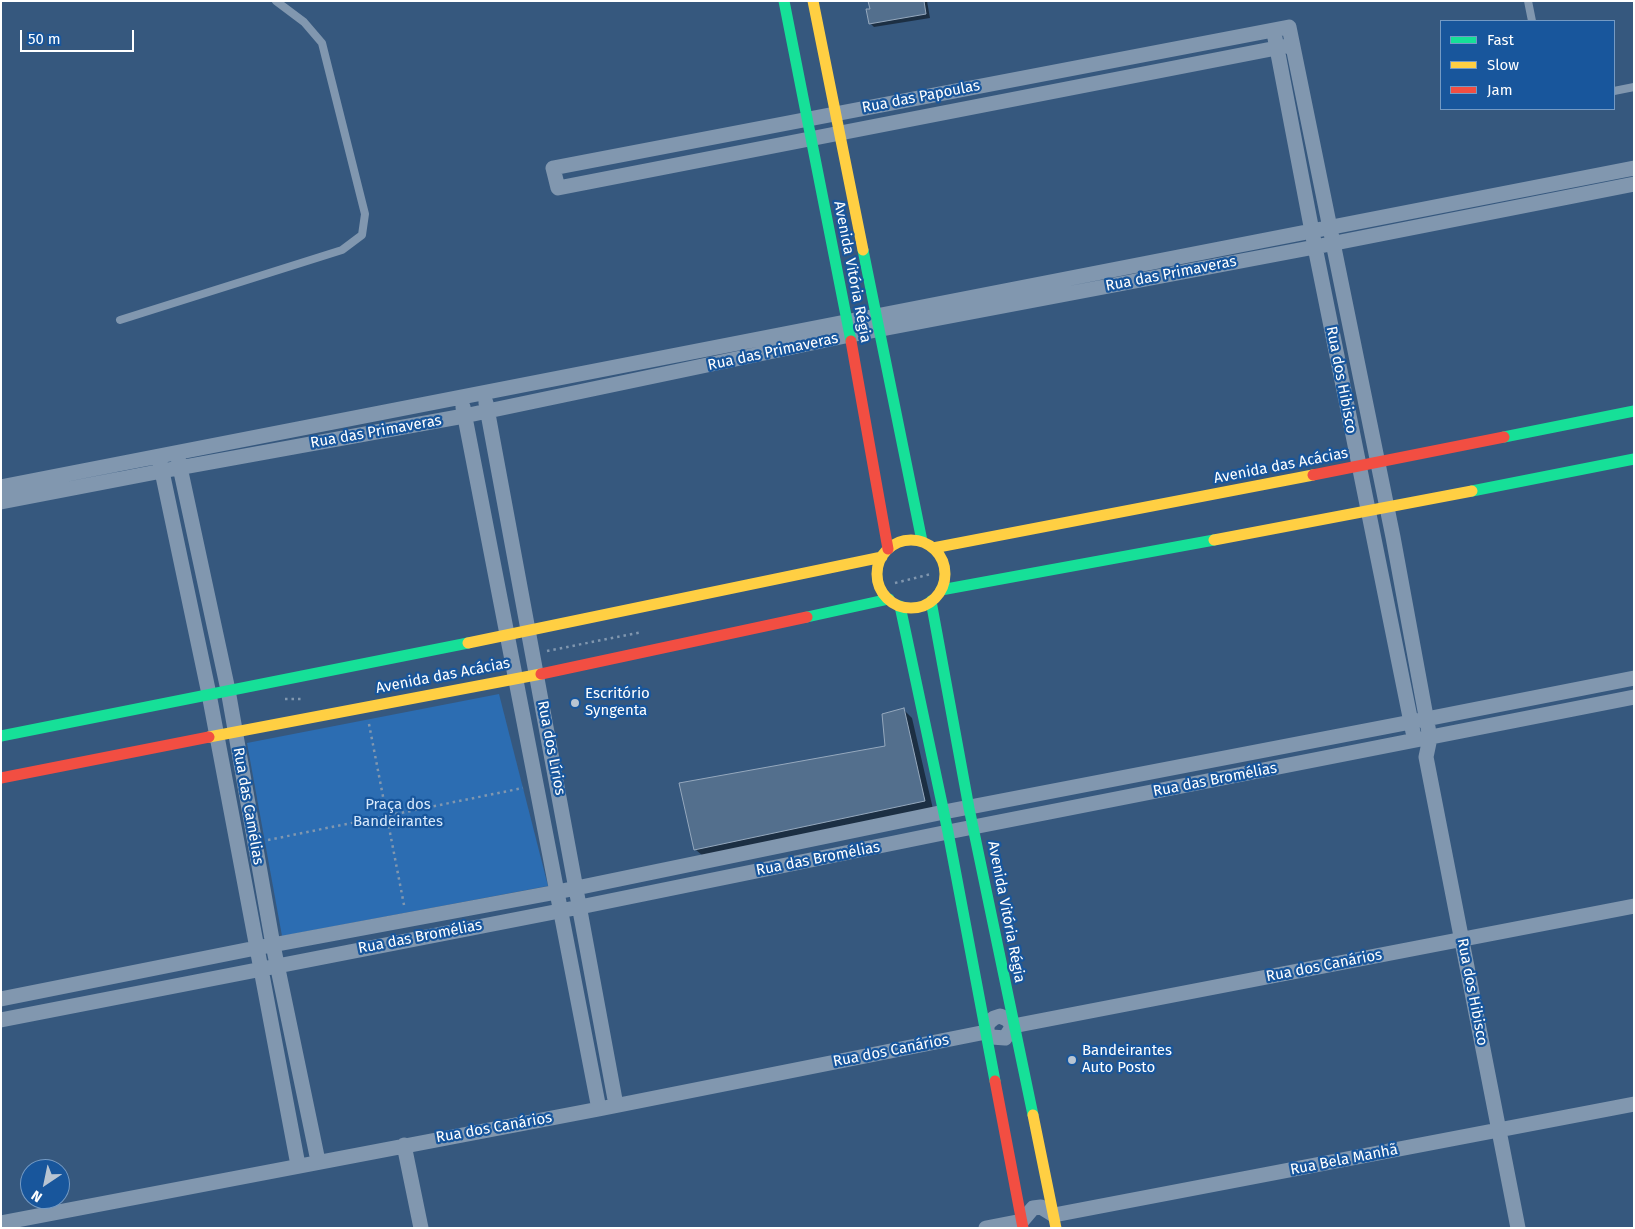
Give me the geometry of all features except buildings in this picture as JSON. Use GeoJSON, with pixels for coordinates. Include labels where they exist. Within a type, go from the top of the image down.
{"type":"FeatureCollection","features":[{"type":"Feature","properties":{"kind":"street","name":"Avenida Vitória Régia"},"geometry":{"type":"LineString","coordinates":[[784,1],[848,328],[885,553]]}},
{"type":"Feature","properties":{"kind":"street","name":"Avenida Vitória Régia"},"geometry":{"type":"LineString","coordinates":[[813,1],[922,541]]}},
{"type":"Feature","properties":{"kind":"street","name":"Rua das Papoulas"},"geometry":{"type":"LineString","coordinates":[[1289,27],[553,168],[558,188],[1292,45]]}},
{"type":"Feature","properties":{"kind":"street","name":"Rua dos Hibisco"},"geometry":{"type":"LineString","coordinates":[[1289,27],[1377,462],[1430,738],[1426,757],[1518,1228]]}},
{"type":"Feature","properties":{"kind":"street","name":"Rua dos Hibisco"},"geometry":{"type":"LineString","coordinates":[[1274,30],[1358,466],[1369,511],[1414,741],[1426,757]]}},
{"type":"Feature","properties":{"kind":"street","name":"Rua das Primaveras"},"geometry":{"type":"LineString","coordinates":[[878,322],[1315,247],[1331,235],[1634,168]]}},
{"type":"Feature","properties":{"kind":"street","name":"Rua das Primaveras"},"geometry":{"type":"LineString","coordinates":[[1,487],[460,396],[848,328],[1312,231],[1331,235],[1634,184]]}},
{"type":"Feature","properties":{"kind":"street","name":"Rua das Primaveras"},"geometry":{"type":"LineString","coordinates":[[1,502],[488,412],[848,328]]}},
{"type":"Feature","properties":{"kind":"street","name":"Rua dos Lírios"},"geometry":{"type":"LineString","coordinates":[[484,392],[616,1105]]}},
{"type":"Feature","properties":{"kind":"street","name":"Rua dos Lírios"},"geometry":{"type":"LineString","coordinates":[[460,396],[599,1109]]}},
{"type":"Feature","properties":{"kind":"street","name":"Avenida das Acácias"},"geometry":{"type":"LineString","coordinates":[[933,548],[1634,411]]}},
{"type":"Feature","properties":{"kind":"street","name":"Rua das Camélias"},"geometry":{"type":"LineString","coordinates":[[176,452],[228,690],[273,945],[318,1161]]}},
{"type":"Feature","properties":{"kind":"street","name":"Rua das Camélias"},"geometry":{"type":"LineString","coordinates":[[158,455],[209,694],[298,1165]]}},
{"type":"Feature","properties":{"kind":"street"},"geometry":{"type":"LineString","coordinates":[[941,590],[1386,508],[1634,459]]}},
{"type":"Feature","properties":{"kind":"street"},"geometry":{"type":"LineString","coordinates":[[908,540],[922,541],[933,548],[943,562],[945,571],[941,590],[931,602],[911,608],[900,606],[889,599],[879,586],[878,578],[878,567],[885,553],[898,543],[908,540]]}},
{"type":"Feature","properties":{"kind":"street","name":"Avenida das Acácias"},"geometry":{"type":"LineString","coordinates":[[1,736],[529,631],[885,553]]}},
{"type":"Feature","properties":{"kind":"street","name":"Avenida das Acácias"},"geometry":{"type":"LineString","coordinates":[[1,778],[366,706],[537,675],[889,599]]}},
{"type":"Feature","properties":{"kind":"street","name":"Avenida Vitória Régia"},"geometry":{"type":"LineString","coordinates":[[931,602],[969,808],[1052,1224]]}},
{"type":"Feature","properties":{"kind":"street"},"geometry":{"type":"LineString","coordinates":[[900,606],[944,812],[1025,1225]]}},
{"type":"Feature","properties":{"kind":"street","name":"Rua das Bromélias"},"geometry":{"type":"LineString","coordinates":[[1,999],[406,919],[557,892],[944,812],[1634,678]]}},
{"type":"Feature","properties":{"kind":"street","name":"Rua das Bromélias"},"geometry":{"type":"LineString","coordinates":[[1,1020],[1634,697]]}},
{"type":"Feature","properties":{"kind":"street","name":"Rua dos Canários"},"geometry":{"type":"LineString","coordinates":[[1013,1026],[1634,906]]}},
{"type":"Feature","properties":{"kind":"street"},"geometry":{"type":"LineString","coordinates":[[986,1032],[988,1023],[1000,1016],[1013,1026]]}},
{"type":"Feature","properties":{"kind":"street","name":"Rua dos Canários"},"geometry":{"type":"LineString","coordinates":[[1,1223],[318,1161],[599,1109],[986,1032]]}},
{"type":"Feature","properties":{"kind":"street","name":"Rua Bela Manhã"},"geometry":{"type":"LineString","coordinates":[[1052,1224],[1499,1130],[1634,1104]]}},
{"type":"Feature","properties":{"kind":"street"},"geometry":{"type":"LineString","coordinates":[[404,1145],[420,1228]]}},
{"type":"Feature","properties":{"kind":"street"},"geometry":{"type":"LineString","coordinates":[[1025,1225],[1033,1208],[1041,1207],[1052,1224]]}},
{"type":"Feature","properties":{"kind":"street"},"geometry":{"type":"LineString","coordinates":[[986,1228],[1025,1225]]}},
{"type":"Feature","properties":{"kind":"lane"},"geometry":{"type":"LineString","coordinates":[[120,320],[342,250],[362,235],[365,214],[322,43],[304,22],[276,1]]}},
{"type":"Feature","properties":{"kind":"lane"},"geometry":{"type":"LineString","coordinates":[[1528,1],[1532,20]]}},
{"type":"Feature","properties":{"kind":"lane"},"geometry":{"type":"LineString","coordinates":[[1615,91],[1634,87]]}},
{"type":"Feature","properties":{"kind":"path"},"geometry":{"type":"LineString","coordinates":[[366,706],[406,919]]}},
{"type":"Feature","properties":{"kind":"path"},"geometry":{"type":"LineString","coordinates":[[255,842],[536,785]]}},
{"type":"Feature","properties":{"kind":"green space","name":"Praça dos Bandeirantes"},"geometry":{"type":"Polygon","coordinates":[[[499,694],[548,886],[282,936],[247,743],[499,694]]]}},
{"type":"Feature","properties":{"kind":"traffic: fast"},"geometry":{"type":"LineString","coordinates":[[784,1],[851,341]]}},
{"type":"Feature","properties":{"kind":"traffic: fast"},"geometry":{"type":"LineString","coordinates":[[863,250],[922,541]]}},
{"type":"Feature","properties":{"kind":"traffic: fast"},"geometry":{"type":"LineString","coordinates":[[1504,437],[1634,411]]}},
{"type":"Feature","properties":{"kind":"traffic: fast"},"geometry":{"type":"LineString","coordinates":[[1472,491],[1634,459]]}},
{"type":"Feature","properties":{"kind":"traffic: fast"},"geometry":{"type":"LineString","coordinates":[[941,590],[1214,540]]}},
{"type":"Feature","properties":{"kind":"traffic: fast"},"geometry":{"type":"LineString","coordinates":[[807,617],[889,599]]}},
{"type":"Feature","properties":{"kind":"traffic: fast"},"geometry":{"type":"LineString","coordinates":[[931,601],[969,808],[1033,1115]]}},
{"type":"Feature","properties":{"kind":"traffic: fast"},"geometry":{"type":"LineString","coordinates":[[900,606],[948,832],[995,1081]]}},
{"type":"Feature","properties":{"kind":"traffic: fast"},"geometry":{"type":"LineString","coordinates":[[1,736],[468,643]]}},
{"type":"Feature","properties":{"kind":"traffic: slow"},"geometry":{"type":"LineString","coordinates":[[813,1],[863,250]]}},
{"type":"Feature","properties":{"kind":"traffic: slow"},"geometry":{"type":"LineString","coordinates":[[933,548],[1313,475]]}},
{"type":"Feature","properties":{"kind":"traffic: slow"},"geometry":{"type":"LineString","coordinates":[[1214,540],[1472,491]]}},
{"type":"Feature","properties":{"kind":"traffic: slow"},"geometry":{"type":"LineString","coordinates":[[911,540],[924,543],[935,550],[942,561],[945,574],[942,587],[935,598],[924,605],[911,608],[898,605],[887,598],[880,587],[877,574],[880,561],[887,550],[898,543],[911,540]]}},
{"type":"Feature","properties":{"kind":"traffic: slow"},"geometry":{"type":"LineString","coordinates":[[468,643],[882,557]]}},
{"type":"Feature","properties":{"kind":"traffic: slow"},"geometry":{"type":"LineString","coordinates":[[209,737],[541,674]]}},
{"type":"Feature","properties":{"kind":"traffic: slow"},"geometry":{"type":"LineString","coordinates":[[1033,1115],[1056,1228]]}},
{"type":"Feature","properties":{"kind":"traffic: jam"},"geometry":{"type":"LineString","coordinates":[[851,341],[888,549]]}},
{"type":"Feature","properties":{"kind":"traffic: jam"},"geometry":{"type":"LineString","coordinates":[[1313,475],[1504,437]]}},
{"type":"Feature","properties":{"kind":"traffic: jam"},"geometry":{"type":"LineString","coordinates":[[541,674],[807,617]]}},
{"type":"Feature","properties":{"kind":"traffic: jam"},"geometry":{"type":"LineString","coordinates":[[1,778],[209,737]]}},
{"type":"Feature","properties":{"kind":"traffic: jam"},"geometry":{"type":"LineString","coordinates":[[995,1081],[1023,1228]]}},
{"type":"Feature","properties":{"kind":"place","name":"Escritório Syngenta"},"geometry":{"type":"Point","coordinates":[575,703]}},
{"type":"Feature","properties":{"kind":"place","name":"Bandeirantes Auto Posto"},"geometry":{"type":"Point","coordinates":[1072,1060]}}]}
